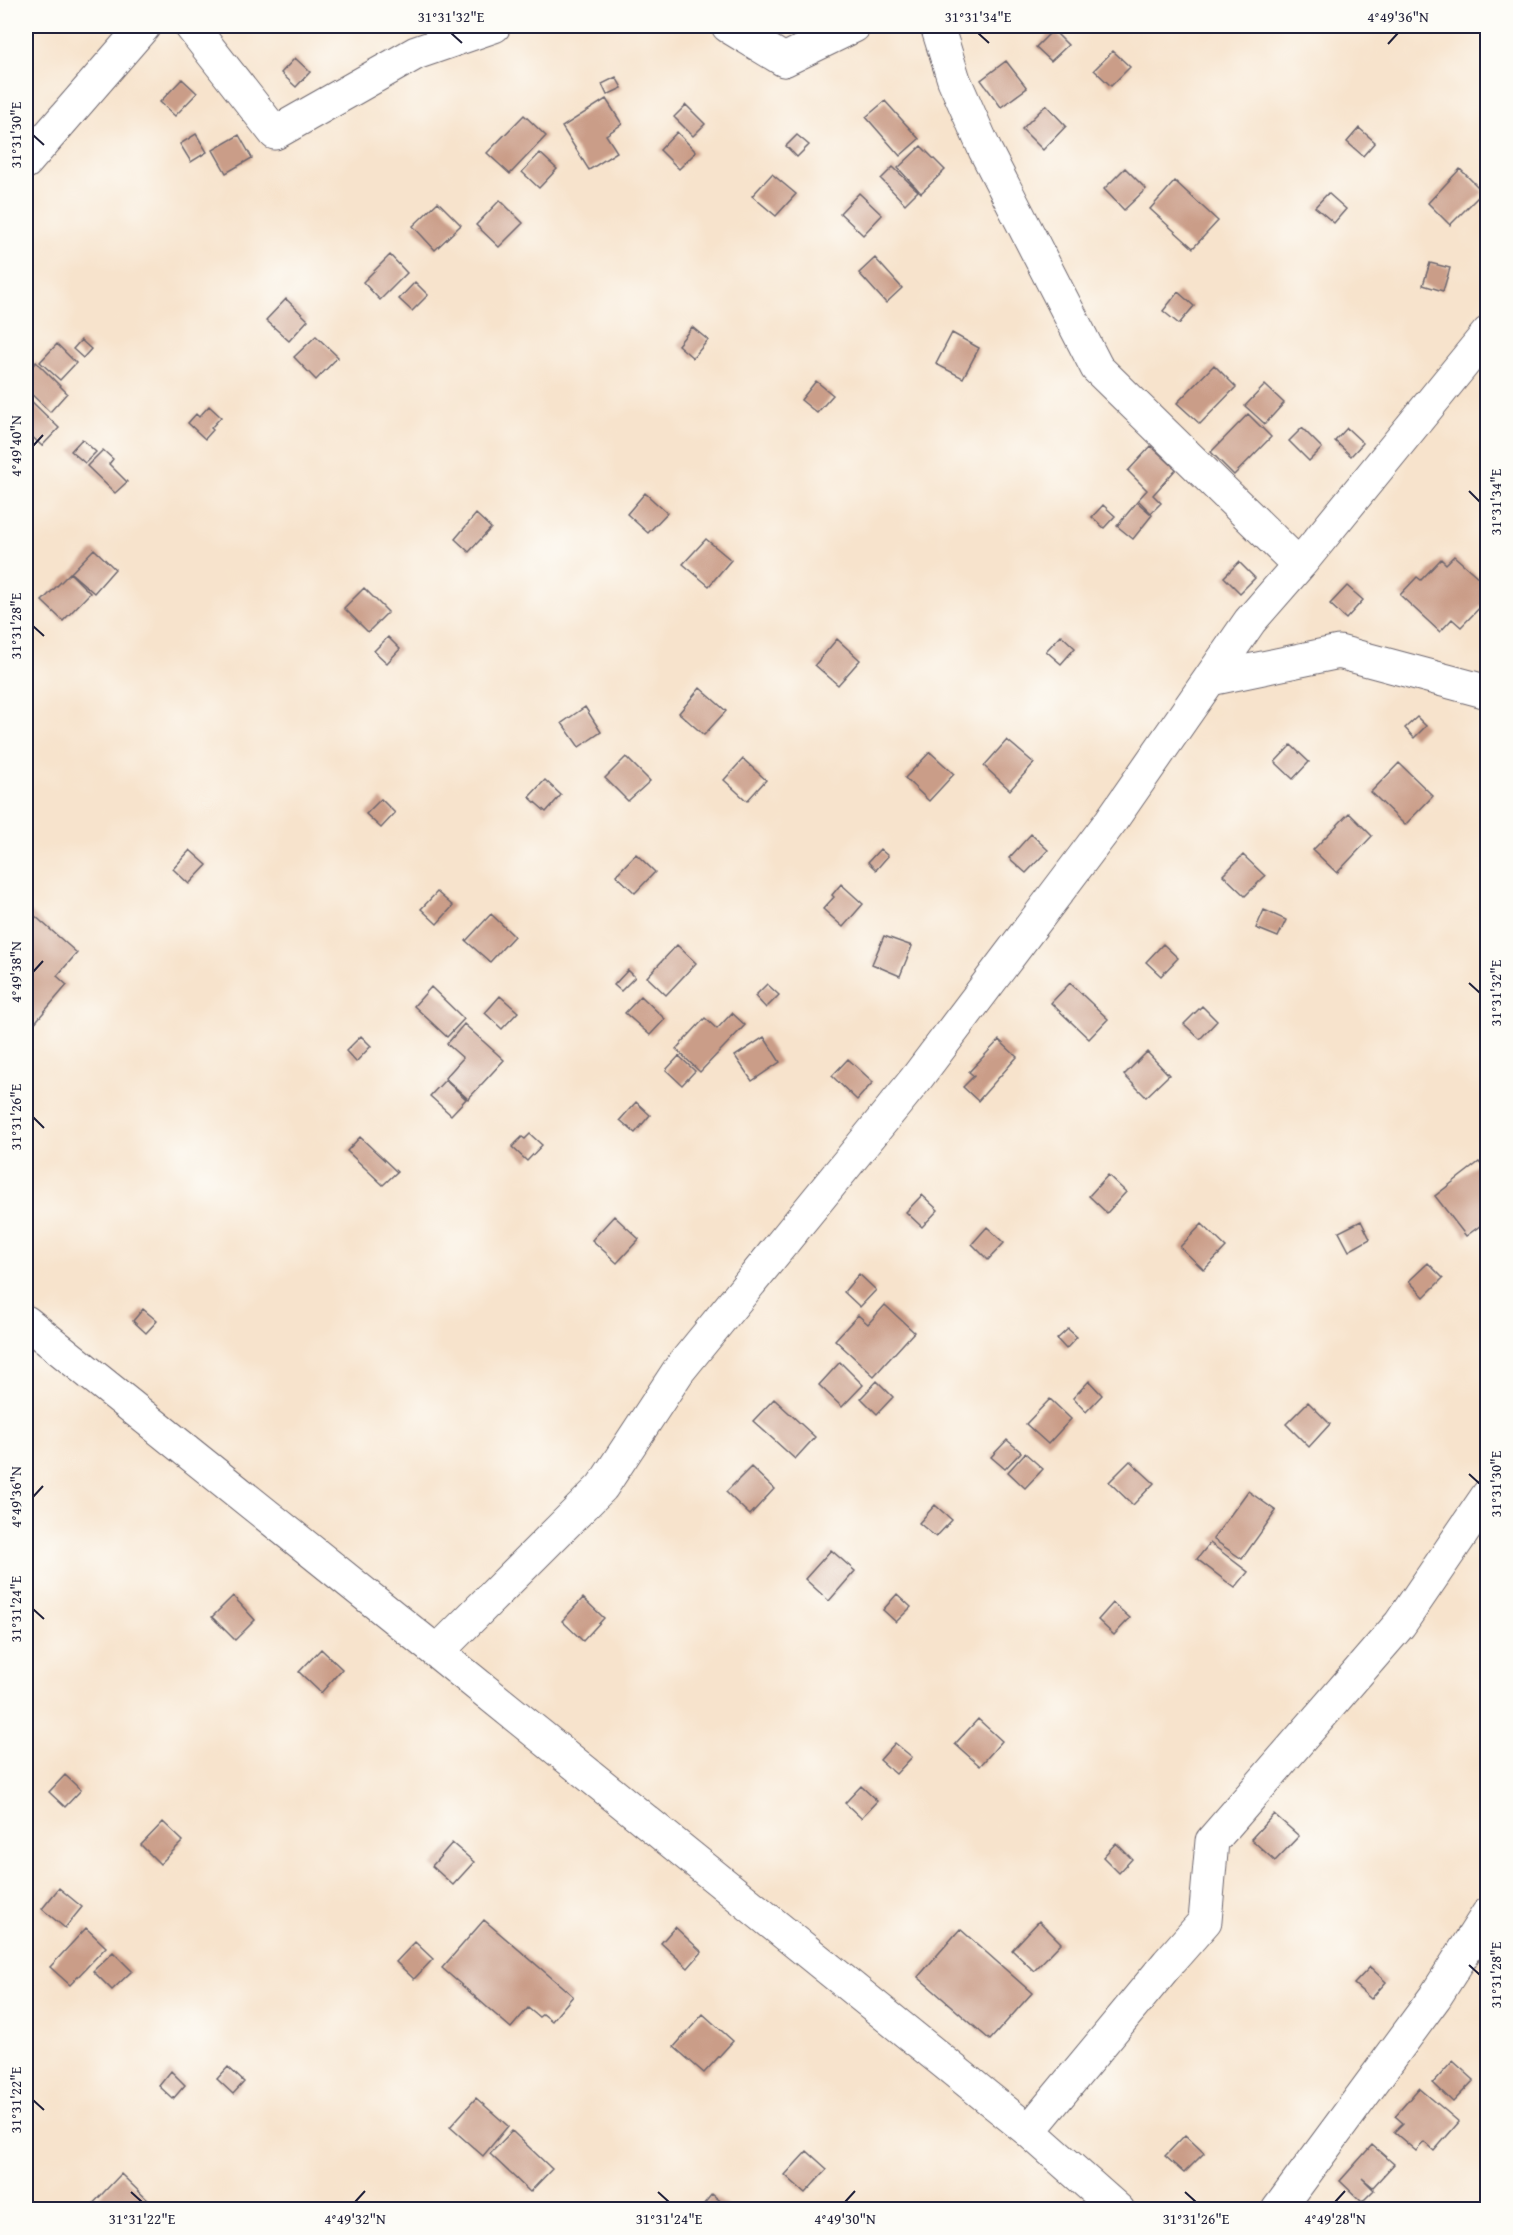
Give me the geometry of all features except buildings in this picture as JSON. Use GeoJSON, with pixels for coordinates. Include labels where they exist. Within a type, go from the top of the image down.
{"type":"FeatureCollection","features":[{"type":"Feature","properties":{"kind":"street"},"geometry":{"type":"LineString","coordinates":[[26,162],[144,26]]}},
{"type":"Feature","properties":{"kind":"street"},"geometry":{"type":"LineString","coordinates":[[190,26],[275,132],[416,53],[494,26]]}},
{"type":"Feature","properties":{"kind":"street"},"geometry":{"type":"LineString","coordinates":[[728,26],[784,60],[854,26]]}},
{"type":"Feature","properties":{"kind":"street"},"geometry":{"type":"LineString","coordinates":[[937,26],[954,80],[985,150],[1097,368],[1299,565]]}},
{"type":"Feature","properties":{"kind":"street"},"geometry":{"type":"LineString","coordinates":[[437,1652],[602,1487],[679,1370],[916,1079],[1111,821],[1250,621],[1299,565],[1488,333]]}},
{"type":"Feature","properties":{"kind":"street"},"geometry":{"type":"LineString","coordinates":[[1209,679],[1339,652],[1488,692]]}},
{"type":"Feature","properties":{"kind":"street"},"geometry":{"type":"LineString","coordinates":[[26,1322],[1029,2131],[1118,2210]]}},
{"type":"Feature","properties":{"kind":"street"},"geometry":{"type":"LineString","coordinates":[[1029,2131],[1205,1921],[1212,1841],[1400,1624],[1488,1495]]}},
{"type":"Feature","properties":{"kind":"street"},"geometry":{"type":"LineString","coordinates":[[1278,2210],[1435,1997],[1488,1914]]}}]}
